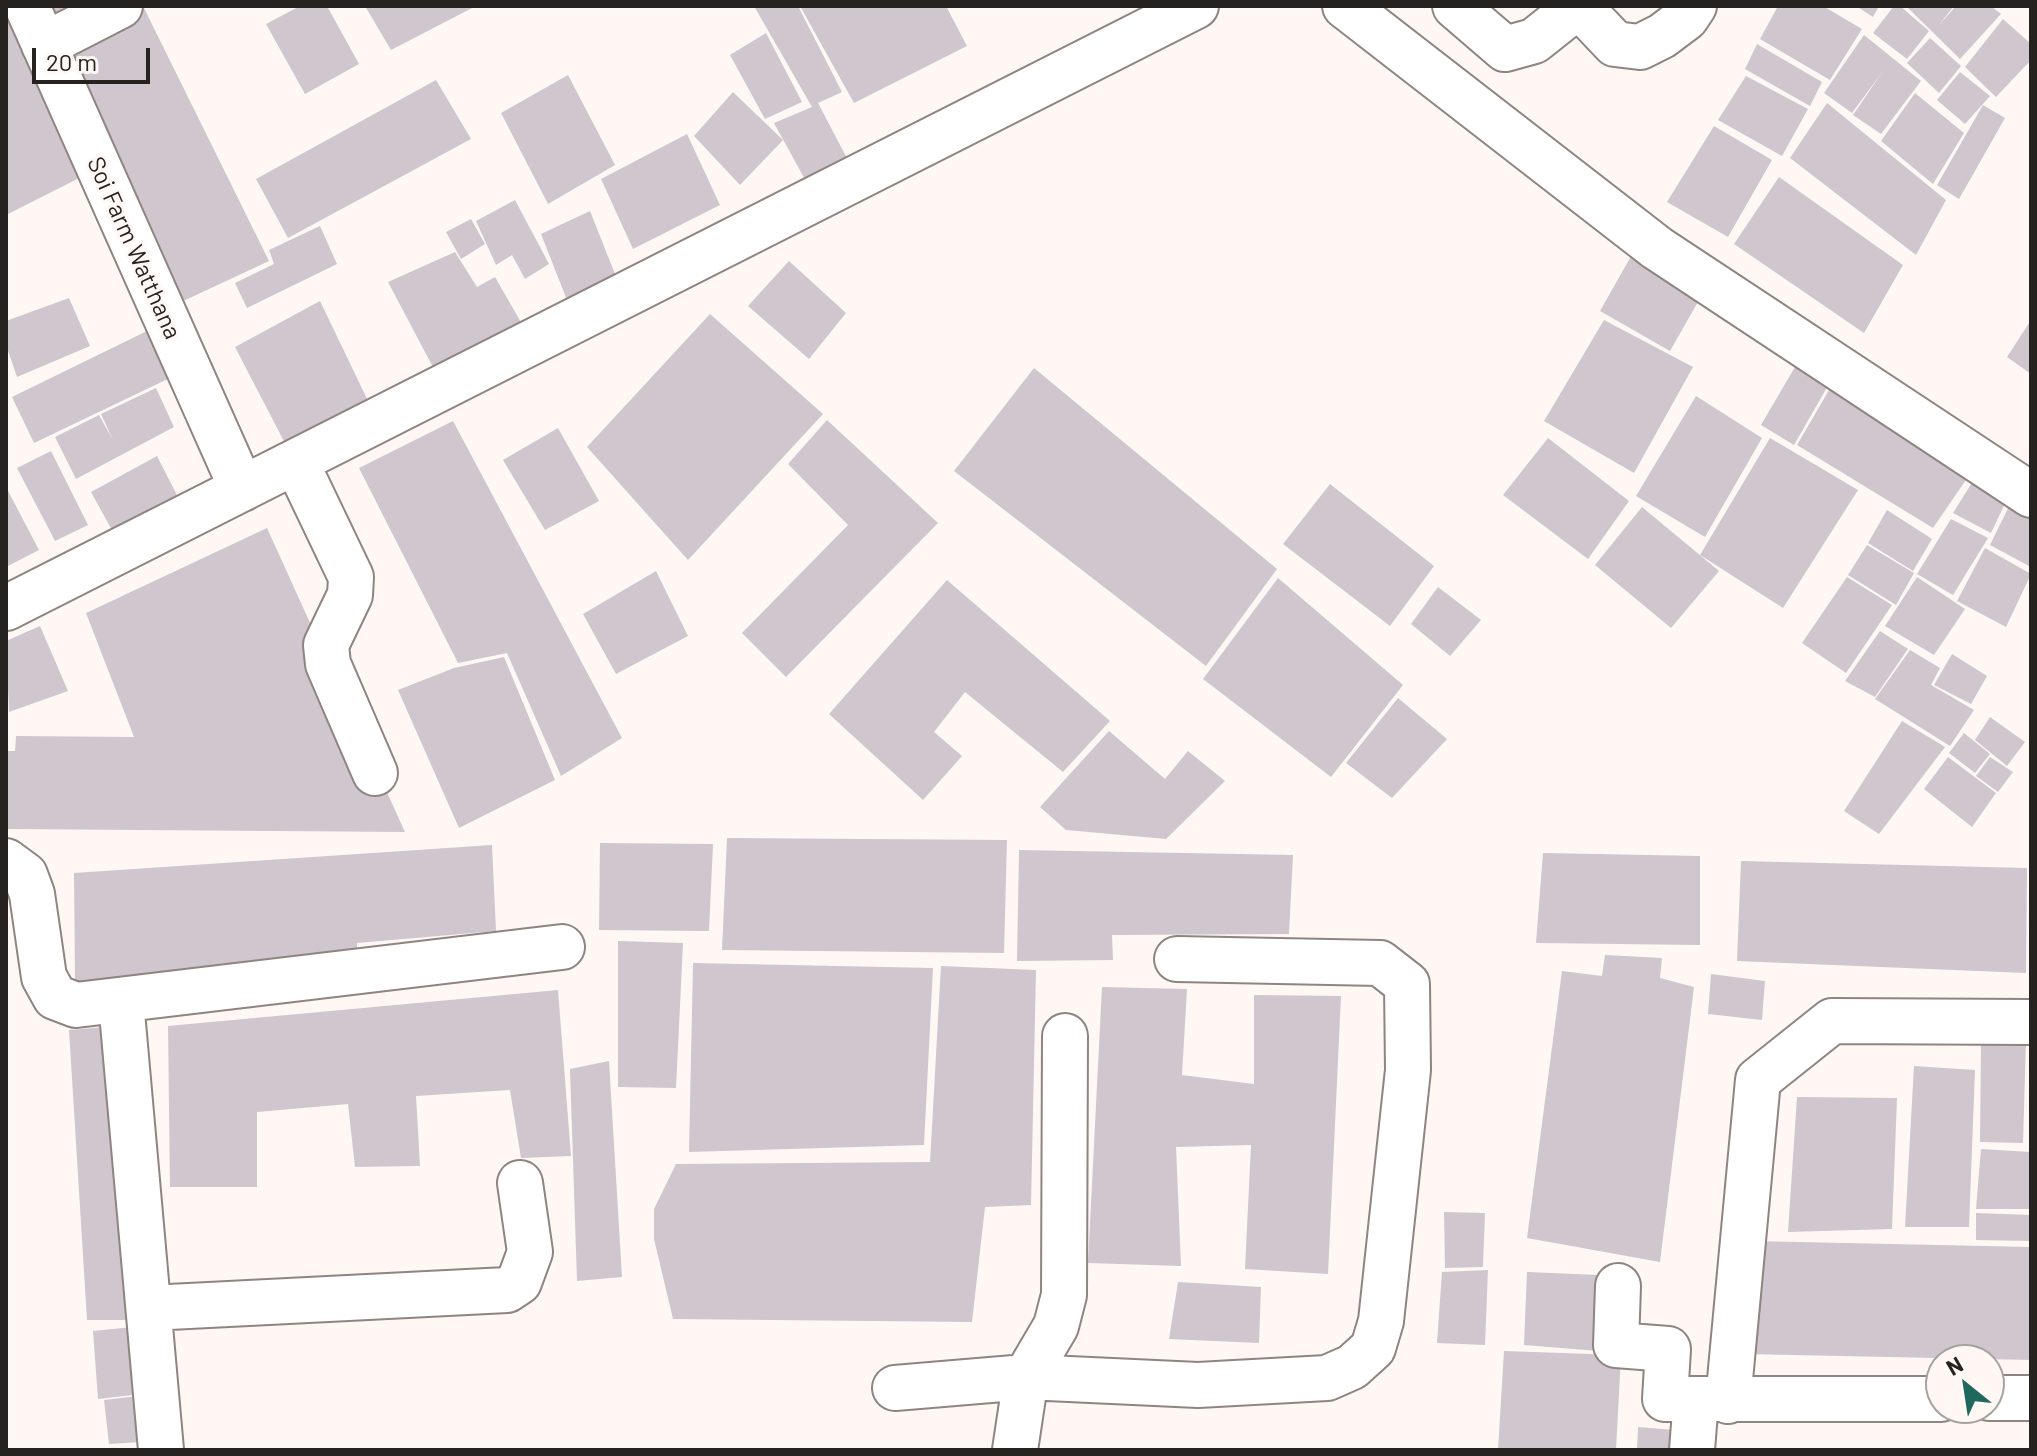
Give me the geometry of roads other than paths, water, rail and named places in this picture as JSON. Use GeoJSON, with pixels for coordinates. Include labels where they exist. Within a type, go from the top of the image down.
{"type":"FeatureCollection","features":[{"type":"Feature","properties":{"kind":"street","name":"Soi Farm Watthana"},"geometry":{"type":"LineString","coordinates":[[27,6],[242,489]]}},
{"type":"Feature","properties":{"kind":"street"},"geometry":{"type":"LineString","coordinates":[[44,45],[120,6]]}},
{"type":"Feature","properties":{"kind":"street"},"geometry":{"type":"LineString","coordinates":[[6,608],[1196,6]]}},
{"type":"Feature","properties":{"kind":"street"},"geometry":{"type":"LineString","coordinates":[[1345,6],[1657,248],[2031,495]]}},
{"type":"Feature","properties":{"kind":"street"},"geometry":{"type":"LineString","coordinates":[[1455,6],[1505,49],[1534,41],[1578,6],[1615,44],[1640,47],[1662,36],[1686,18],[1694,6]]}},
{"type":"Feature","properties":{"kind":"street"},"geometry":{"type":"LineString","coordinates":[[296,462],[351,577],[350,595],[326,645],[328,664],[375,773]]}},
{"type":"Feature","properties":{"kind":"street"},"geometry":{"type":"LineString","coordinates":[[6,861],[25,875],[32,894],[39,962],[55,997],[76,1005],[562,947]]}},
{"type":"Feature","properties":{"kind":"street"},"geometry":{"type":"LineString","coordinates":[[895,1388],[1026,1377],[1198,1385],[1327,1378],[1352,1367],[1373,1348],[1381,1321],[1408,1070],[1407,984],[1380,963],[1177,959]]}},
{"type":"Feature","properties":{"kind":"street"},"geometry":{"type":"LineString","coordinates":[[121,1001],[161,1450]]}},
{"type":"Feature","properties":{"kind":"street"},"geometry":{"type":"LineString","coordinates":[[1692,1450],[1712,1400],[1758,1080],[1832,1021],[2031,1022]]}},
{"type":"Feature","properties":{"kind":"street"},"geometry":{"type":"LineString","coordinates":[[1015,1450],[1026,1377],[1056,1326],[1064,1295],[1065,1036]]}},
{"type":"Feature","properties":{"kind":"street"},"geometry":{"type":"LineString","coordinates":[[149,1308],[507,1290],[519,1282],[530,1252],[520,1183]]}},
{"type":"Feature","properties":{"kind":"street"},"geometry":{"type":"LineString","coordinates":[[1618,1286],[1616,1345],[1668,1349],[1665,1399],[1925,1399]]}},
{"type":"Feature","properties":{"kind":"street"},"geometry":{"type":"LineString","coordinates":[[2005,1398],[2031,1398]]}}]}
